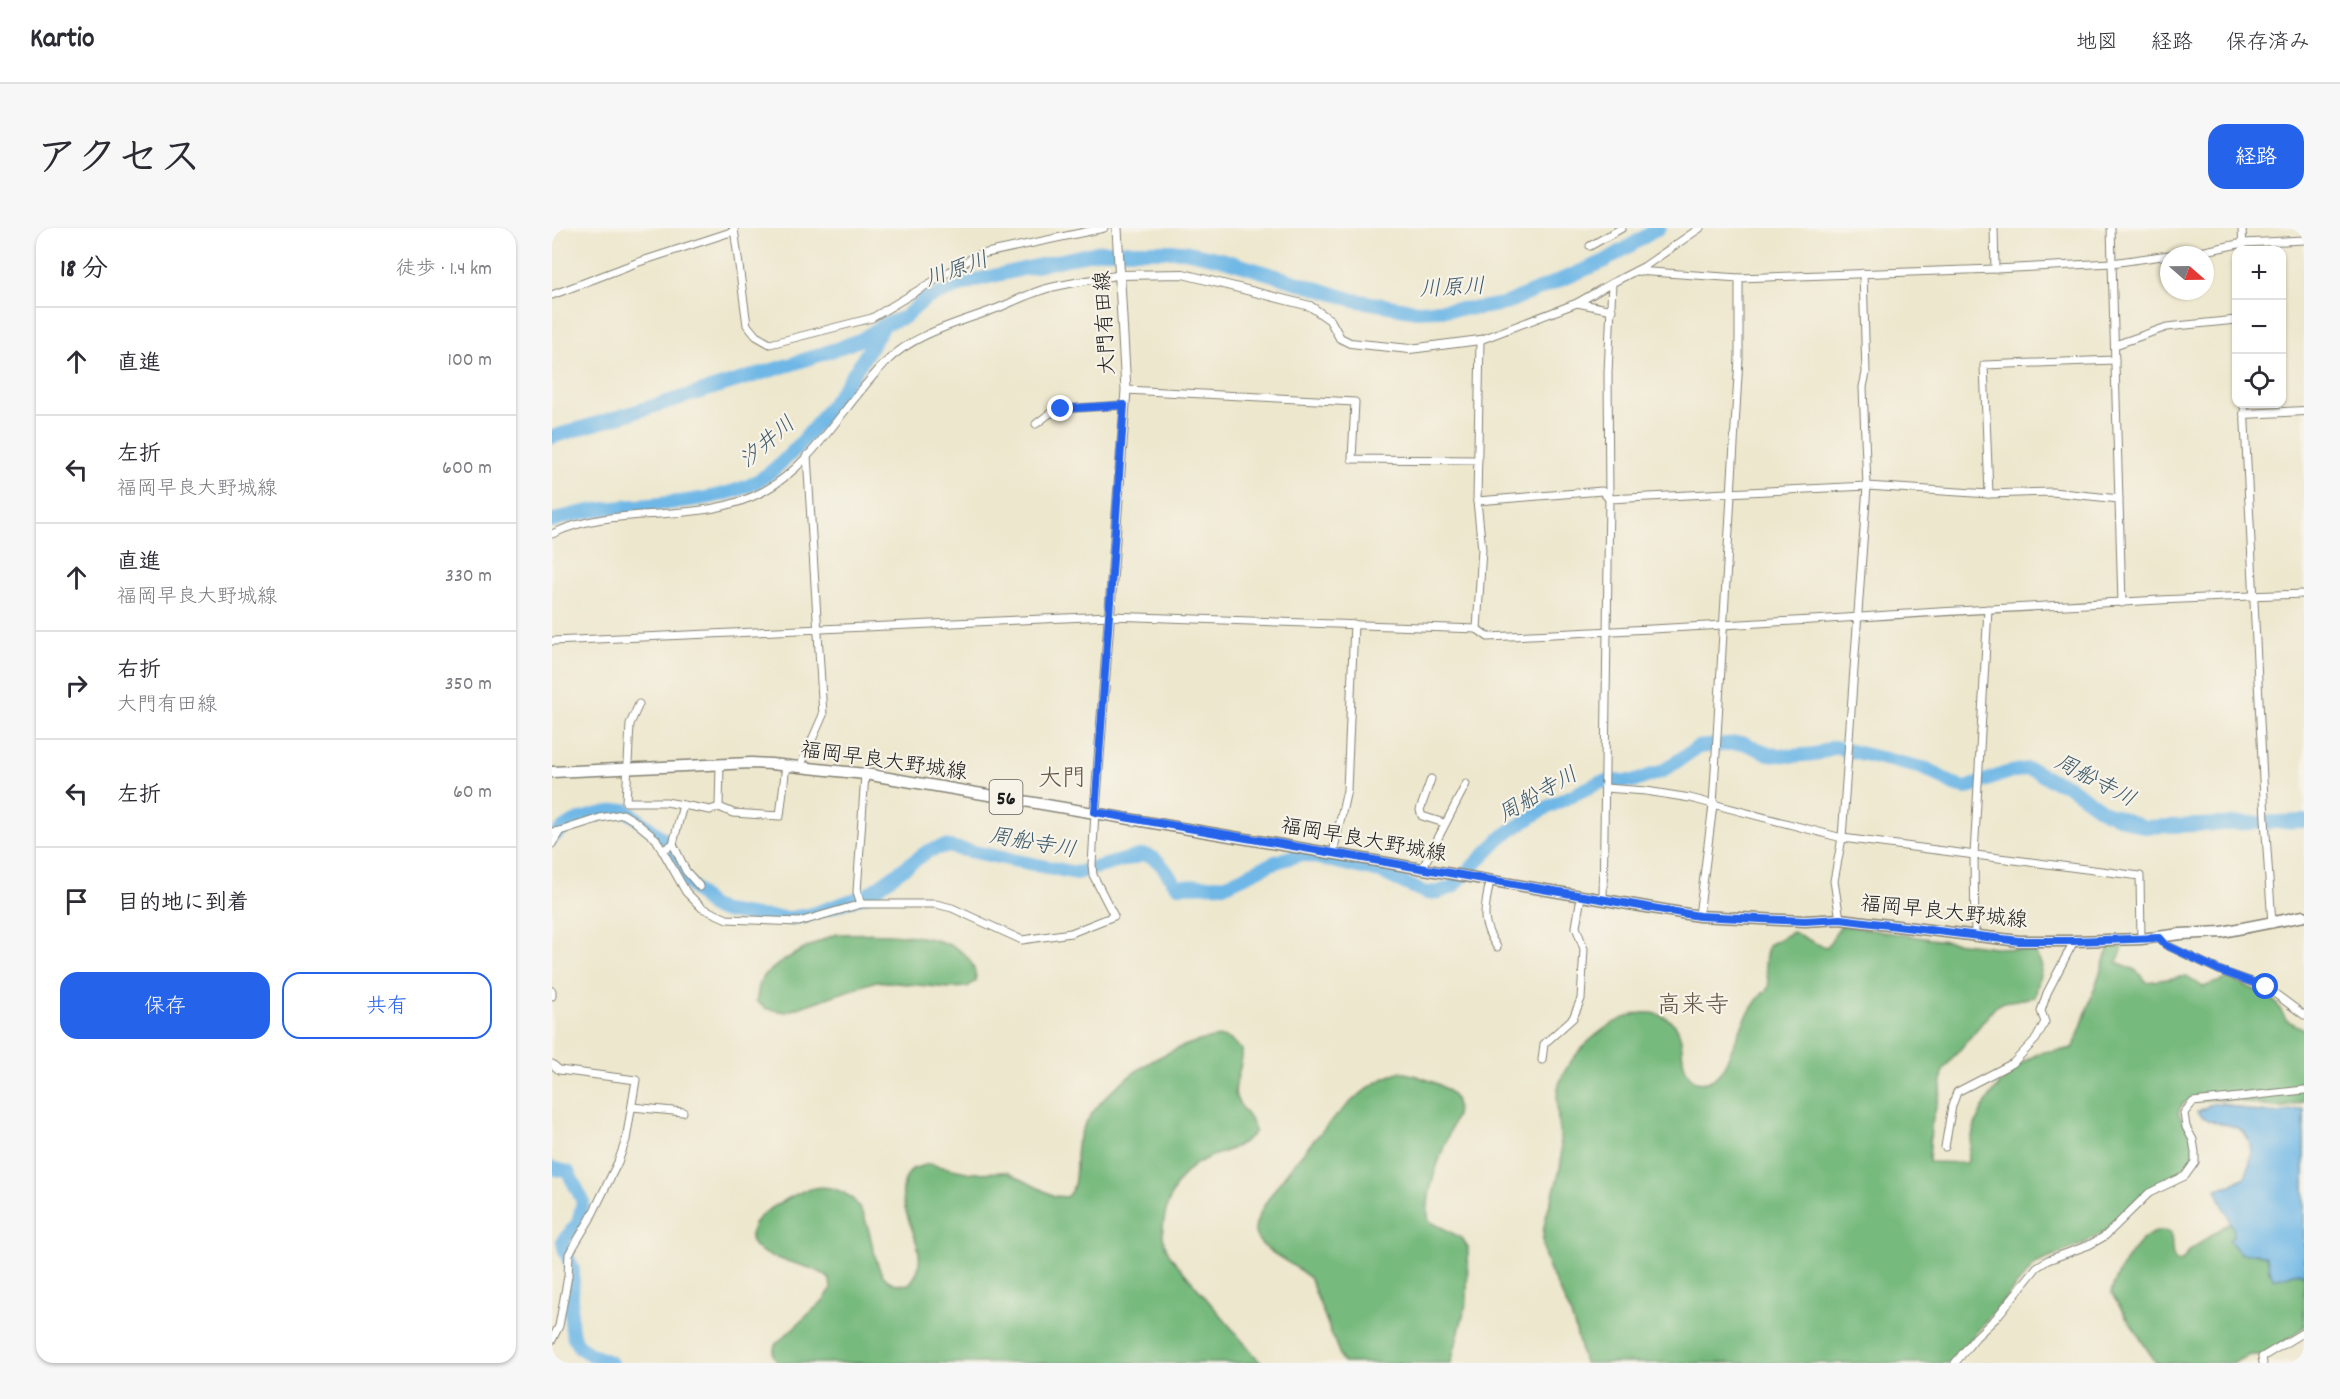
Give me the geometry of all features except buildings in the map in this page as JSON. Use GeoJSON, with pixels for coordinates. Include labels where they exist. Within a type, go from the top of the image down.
{"type":"FeatureCollection","features":[{"type":"Feature","properties":{"kind":"main road","name":"大門有田線"},"geometry":{"type":"LineString","coordinates":[[1095,812],[1126,390],[1117,232]]}},
{"type":"Feature","properties":{"kind":"main road","name":"福岡早良大野城線"},"geometry":{"type":"LineString","coordinates":[[552,772],[761,763],[865,774],[1699,916],[1805,921],[1840,919],[2019,941],[2160,938],[2181,934],[2222,932],[2304,916]]}},
{"type":"Feature","properties":{"kind":"street"},"geometry":{"type":"LineString","coordinates":[[552,295],[734,229],[747,325],[756,336],[770,344],[872,318],[977,255],[1104,228]]}},
{"type":"Feature","properties":{"kind":"street"},"geometry":{"type":"LineString","coordinates":[[1590,246],[1622,228]]}},
{"type":"Feature","properties":{"kind":"street"},"geometry":{"type":"LineString","coordinates":[[552,534],[591,521],[684,513],[730,504],[765,490],[807,455],[884,364],[902,347],[939,329],[1051,287],[1119,275],[1183,274],[1310,306],[1330,320],[1340,338],[1350,343],[1410,349],[1480,340],[1577,303],[1663,255],[1700,228]]}},
{"type":"Feature","properties":{"kind":"street"},"geometry":{"type":"LineString","coordinates":[[1994,228],[1995,269]]}},
{"type":"Feature","properties":{"kind":"street"},"geometry":{"type":"LineString","coordinates":[[2111,228],[2122,603]]}},
{"type":"Feature","properties":{"kind":"street"},"geometry":{"type":"LineString","coordinates":[[2242,228],[2243,246]]}},
{"type":"Feature","properties":{"kind":"street"},"geometry":{"type":"LineString","coordinates":[[2252,246],[2304,240]]}},
{"type":"Feature","properties":{"kind":"street"},"geometry":{"type":"LineString","coordinates":[[2214,251],[2232,248]]}},
{"type":"Feature","properties":{"kind":"street"},"geometry":{"type":"LineString","coordinates":[[1635,271],[1739,278],[1995,269],[2112,262],[2160,256]]}},
{"type":"Feature","properties":{"kind":"street"},"geometry":{"type":"LineString","coordinates":[[1840,919],[1834,881],[1842,838],[1867,486],[1863,387],[1866,373],[1863,273]]}},
{"type":"Feature","properties":{"kind":"street"},"geometry":{"type":"LineString","coordinates":[[1699,916],[1713,805],[1717,748],[1739,358],[1739,278]]}},
{"type":"Feature","properties":{"kind":"street"},"geometry":{"type":"LineString","coordinates":[[1603,900],[1608,632],[1608,372],[1612,283]]}},
{"type":"Feature","properties":{"kind":"street"},"geometry":{"type":"LineString","coordinates":[[1577,303],[1612,310]]}},
{"type":"Feature","properties":{"kind":"street"},"geometry":{"type":"LineString","coordinates":[[2115,345],[2167,327],[2232,320]]}},
{"type":"Feature","properties":{"kind":"street"},"geometry":{"type":"LineString","coordinates":[[1477,629],[1482,549],[1477,501],[1480,340]]}},
{"type":"Feature","properties":{"kind":"street"},"geometry":{"type":"LineString","coordinates":[[1989,494],[1984,365],[2115,360]]}},
{"type":"Feature","properties":{"kind":"street"},"geometry":{"type":"LineString","coordinates":[[1126,390],[1355,402],[1352,459],[1478,460]]}},
{"type":"Feature","properties":{"kind":"street"},"geometry":{"type":"LineString","coordinates":[[1036,424],[1061,409],[1124,405]]}},
{"type":"Feature","properties":{"kind":"street"},"geometry":{"type":"LineString","coordinates":[[2244,408],[2272,924]]}},
{"type":"Feature","properties":{"kind":"street"},"geometry":{"type":"LineString","coordinates":[[2244,414],[2304,411]]}},
{"type":"Feature","properties":{"kind":"street"},"geometry":{"type":"LineString","coordinates":[[800,767],[823,715],[807,455]]}},
{"type":"Feature","properties":{"kind":"street"},"geometry":{"type":"LineString","coordinates":[[1477,501],[1602,491],[1609,498],[1867,486],[1989,494],[2052,492],[2119,499]]}},
{"type":"Feature","properties":{"kind":"street"},"geometry":{"type":"LineString","coordinates":[[552,641],[1110,616],[1477,629],[1488,637],[2122,603],[2174,598],[2304,594]]}},
{"type":"Feature","properties":{"kind":"street"},"geometry":{"type":"LineString","coordinates":[[1975,937],[1974,855],[1988,609]]}},
{"type":"Feature","properties":{"kind":"street"},"geometry":{"type":"LineString","coordinates":[[1333,854],[1347,790],[1354,624]]}},
{"type":"Feature","properties":{"kind":"street"},"geometry":{"type":"LineString","coordinates":[[639,704],[630,724],[626,802],[666,802],[710,810],[718,807],[733,813],[780,816],[786,765]]}},
{"type":"Feature","properties":{"kind":"street"},"geometry":{"type":"LineString","coordinates":[[718,807],[720,765]]}},
{"type":"Feature","properties":{"kind":"street"},"geometry":{"type":"LineString","coordinates":[[861,904],[857,892],[865,774]]}},
{"type":"Feature","properties":{"kind":"street"},"geometry":{"type":"LineString","coordinates":[[1431,778],[1420,810],[1422,816],[1444,823]]}},
{"type":"Feature","properties":{"kind":"street"},"geometry":{"type":"LineString","coordinates":[[1422,869],[1466,784]]}},
{"type":"Feature","properties":{"kind":"street"},"geometry":{"type":"LineString","coordinates":[[1605,788],[1646,791],[1713,805],[1842,838],[2140,876],[2141,939]]}},
{"type":"Feature","properties":{"kind":"street"},"geometry":{"type":"LineString","coordinates":[[683,805],[672,845],[686,871],[700,887]]}},
{"type":"Feature","properties":{"kind":"street"},"geometry":{"type":"LineString","coordinates":[[552,844],[555,832],[600,818],[622,814],[657,839],[686,892],[702,908],[728,919],[799,922],[861,904],[936,904],[952,908],[1022,940],[1071,933],[1114,916],[1093,875],[1095,812]]}},
{"type":"Feature","properties":{"kind":"street"},"geometry":{"type":"LineString","coordinates":[[663,850],[672,845]]}},
{"type":"Feature","properties":{"kind":"street"},"geometry":{"type":"LineString","coordinates":[[1490,880],[1484,915],[1486,931],[1497,947]]}},
{"type":"Feature","properties":{"kind":"street"},"geometry":{"type":"LineString","coordinates":[[1542,1060],[1544,1044],[1573,1018],[1581,999],[1584,949],[1576,927],[1581,896]]}},
{"type":"Feature","properties":{"kind":"street"},"geometry":{"type":"LineString","coordinates":[[2160,938],[2166,945],[2221,971],[2266,987],[2304,1015]]}},
{"type":"Feature","properties":{"kind":"street"},"geometry":{"type":"LineString","coordinates":[[1946,1147],[1952,1106],[1957,1092],[2013,1063],[2043,1029],[2045,1022],[2041,1011],[2047,993],[2074,941]]}},
{"type":"Feature","properties":{"kind":"street"},"geometry":{"type":"LineString","coordinates":[[552,991],[552,996]]}},
{"type":"Feature","properties":{"kind":"street"},"geometry":{"type":"LineString","coordinates":[[552,1064],[559,1070],[636,1080],[626,1140],[618,1162],[590,1219],[569,1254],[568,1276],[559,1326],[552,1340]]}},
{"type":"Feature","properties":{"kind":"street"},"geometry":{"type":"LineString","coordinates":[[1955,1363],[1996,1318],[2037,1267],[2048,1260],[2089,1245],[2105,1236],[2149,1193],[2185,1176],[2195,1162],[2193,1140],[2186,1127],[2184,1113],[2193,1102],[2304,1090]]}},
{"type":"Feature","properties":{"kind":"street"},"geometry":{"type":"LineString","coordinates":[[632,1107],[682,1112]]}},
{"type":"Feature","properties":{"kind":"street"},"geometry":{"type":"LineString","coordinates":[[2263,1363],[2262,1357],[2304,1332]]}},
{"type":"Feature","properties":{"kind":"green space"},"geometry":{"type":"Polygon","coordinates":[[[1841,925],[2035,952],[2042,966],[2035,997],[2004,1002],[1996,1006],[1943,1070],[1941,1089],[1931,1126],[1929,1162],[1967,1163],[1976,1123],[1988,1099],[2003,1081],[2020,1065],[2038,1054],[2074,1047],[2110,944],[2123,948],[2117,962],[2135,970],[2147,982],[2187,976],[2203,987],[2229,978],[2276,1002],[2286,1020],[2304,1029],[2304,1101],[2296,1105],[2279,1107],[2228,1099],[2183,1103],[2178,1113],[2195,1141],[2194,1165],[2184,1173],[2141,1196],[2107,1230],[2083,1244],[2035,1264],[1950,1363],[1584,1363],[1576,1330],[1549,1268],[1543,1242],[1547,1212],[1561,1162],[1558,1089],[1571,1061],[1597,1034],[1613,1023],[1629,1016],[1645,1013],[1660,1015],[1671,1021],[1677,1028],[1684,1066],[1688,1074],[1696,1082],[1712,1080],[1723,1069],[1754,1004],[1769,987],[1765,962],[1768,945],[1792,932],[1827,947],[1841,925]]]}},
{"type":"Feature","properties":{"kind":"green space"},"geometry":{"type":"Polygon","coordinates":[[[836,934],[897,934],[942,942],[959,950],[972,963],[976,981],[967,987],[949,988],[876,981],[786,1012],[767,1009],[756,1001],[760,982],[773,968],[795,954],[836,934]]]}},
{"type":"Feature","properties":{"kind":"green space"},"geometry":{"type":"Polygon","coordinates":[[[1221,1037],[1229,1039],[1242,1050],[1235,1092],[1238,1102],[1255,1131],[1238,1146],[1203,1160],[1183,1176],[1167,1206],[1163,1238],[1172,1258],[1261,1363],[777,1363],[773,1354],[775,1345],[824,1300],[831,1289],[830,1280],[823,1274],[772,1256],[754,1245],[751,1236],[752,1229],[769,1209],[792,1196],[813,1188],[830,1188],[849,1196],[860,1209],[868,1226],[876,1261],[882,1274],[893,1283],[909,1284],[918,1271],[919,1257],[903,1197],[904,1183],[912,1169],[929,1164],[971,1173],[1007,1172],[1054,1196],[1066,1197],[1074,1186],[1078,1141],[1086,1122],[1116,1087],[1157,1058],[1179,1048],[1221,1037]]]}},
{"type":"Feature","properties":{"kind":"green space"},"geometry":{"type":"Polygon","coordinates":[[[1401,1072],[1438,1084],[1450,1092],[1456,1102],[1456,1116],[1436,1168],[1428,1210],[1429,1221],[1462,1238],[1468,1248],[1467,1300],[1451,1363],[1343,1363],[1310,1279],[1263,1246],[1255,1233],[1257,1220],[1280,1182],[1332,1121],[1368,1088],[1384,1078],[1401,1072]]]}},
{"type":"Feature","properties":{"kind":"green space"},"geometry":{"type":"Polygon","coordinates":[[[2232,1221],[2234,1234],[2229,1241],[2238,1249],[2266,1256],[2269,1272],[2282,1277],[2299,1272],[2304,1275],[2304,1328],[2265,1355],[2250,1355],[2232,1363],[2156,1363],[2111,1293],[2119,1273],[2141,1241],[2151,1234],[2160,1231],[2170,1233],[2176,1262],[2182,1261],[2190,1250],[2232,1221]]]}},
{"type":"Feature","properties":{"kind":"water"},"geometry":{"type":"Polygon","coordinates":[[[2222,1103],[2256,1112],[2278,1113],[2304,1109],[2304,1275],[2299,1272],[2274,1279],[2266,1256],[2256,1253],[2241,1254],[2229,1240],[2233,1237],[2234,1230],[2216,1189],[2231,1185],[2245,1177],[2250,1162],[2251,1147],[2249,1140],[2240,1129],[2209,1120],[2197,1112],[2212,1104],[2222,1103]]]}},
{"type":"Feature","properties":{"kind":"waterway","name":"川原川"},"geometry":{"type":"LineString","coordinates":[[552,437],[836,349],[862,339],[885,324],[905,317],[925,299],[976,280],[1101,251],[1184,251],[1221,259],[1354,300],[1417,311],[1479,308],[1504,304],[1605,261],[1659,228]]}},
{"type":"Feature","properties":{"kind":"waterway","name":"汐井川"},"geometry":{"type":"LineString","coordinates":[[552,521],[597,510],[710,497],[750,485],[787,458],[805,438],[841,392],[882,329]]}},
{"type":"Feature","properties":{"kind":"waterway","name":"周船寺川"},"geometry":{"type":"LineString","coordinates":[[552,838],[576,821],[626,810],[662,838],[683,877],[711,907],[756,916],[790,918],[809,915],[867,895],[928,851],[945,846],[1076,873],[1143,855],[1149,856],[1154,858],[1179,886],[1226,885],[1273,863],[1301,854],[1380,872],[1426,893],[1439,892],[1452,887],[1504,835],[1544,809],[1598,783],[1635,781],[1663,771],[1698,747],[1744,743],[1769,754],[1791,756],[1816,754],[1834,747],[1927,769],[1954,785],[1966,788],[2006,773],[2026,769],[2067,785],[2105,812],[2144,827],[2304,821]]}},
{"type":"Feature","properties":{"kind":"waterway","name":"周船寺川"},"geometry":{"type":"LineString","coordinates":[[552,1168],[568,1172],[583,1201],[578,1223],[563,1241],[573,1271],[571,1320],[574,1338],[585,1351],[611,1363]]}},
{"type":"Feature","properties":{"kind":"district","name":"大門"},"geometry":{"type":"Point","coordinates":[1062,777]}},
{"type":"Feature","properties":{"kind":"district","name":"高来寺"},"geometry":{"type":"Point","coordinates":[1693,1004]}},
{"type":"Feature","properties":{"kind":"route"},"geometry":{"type":"LineString","coordinates":[[1061,409],[1124,405],[1095,812],[1699,916],[1805,921],[1840,919],[2019,941],[2160,938],[2166,945],[2221,971],[2266,987]]}}]}
